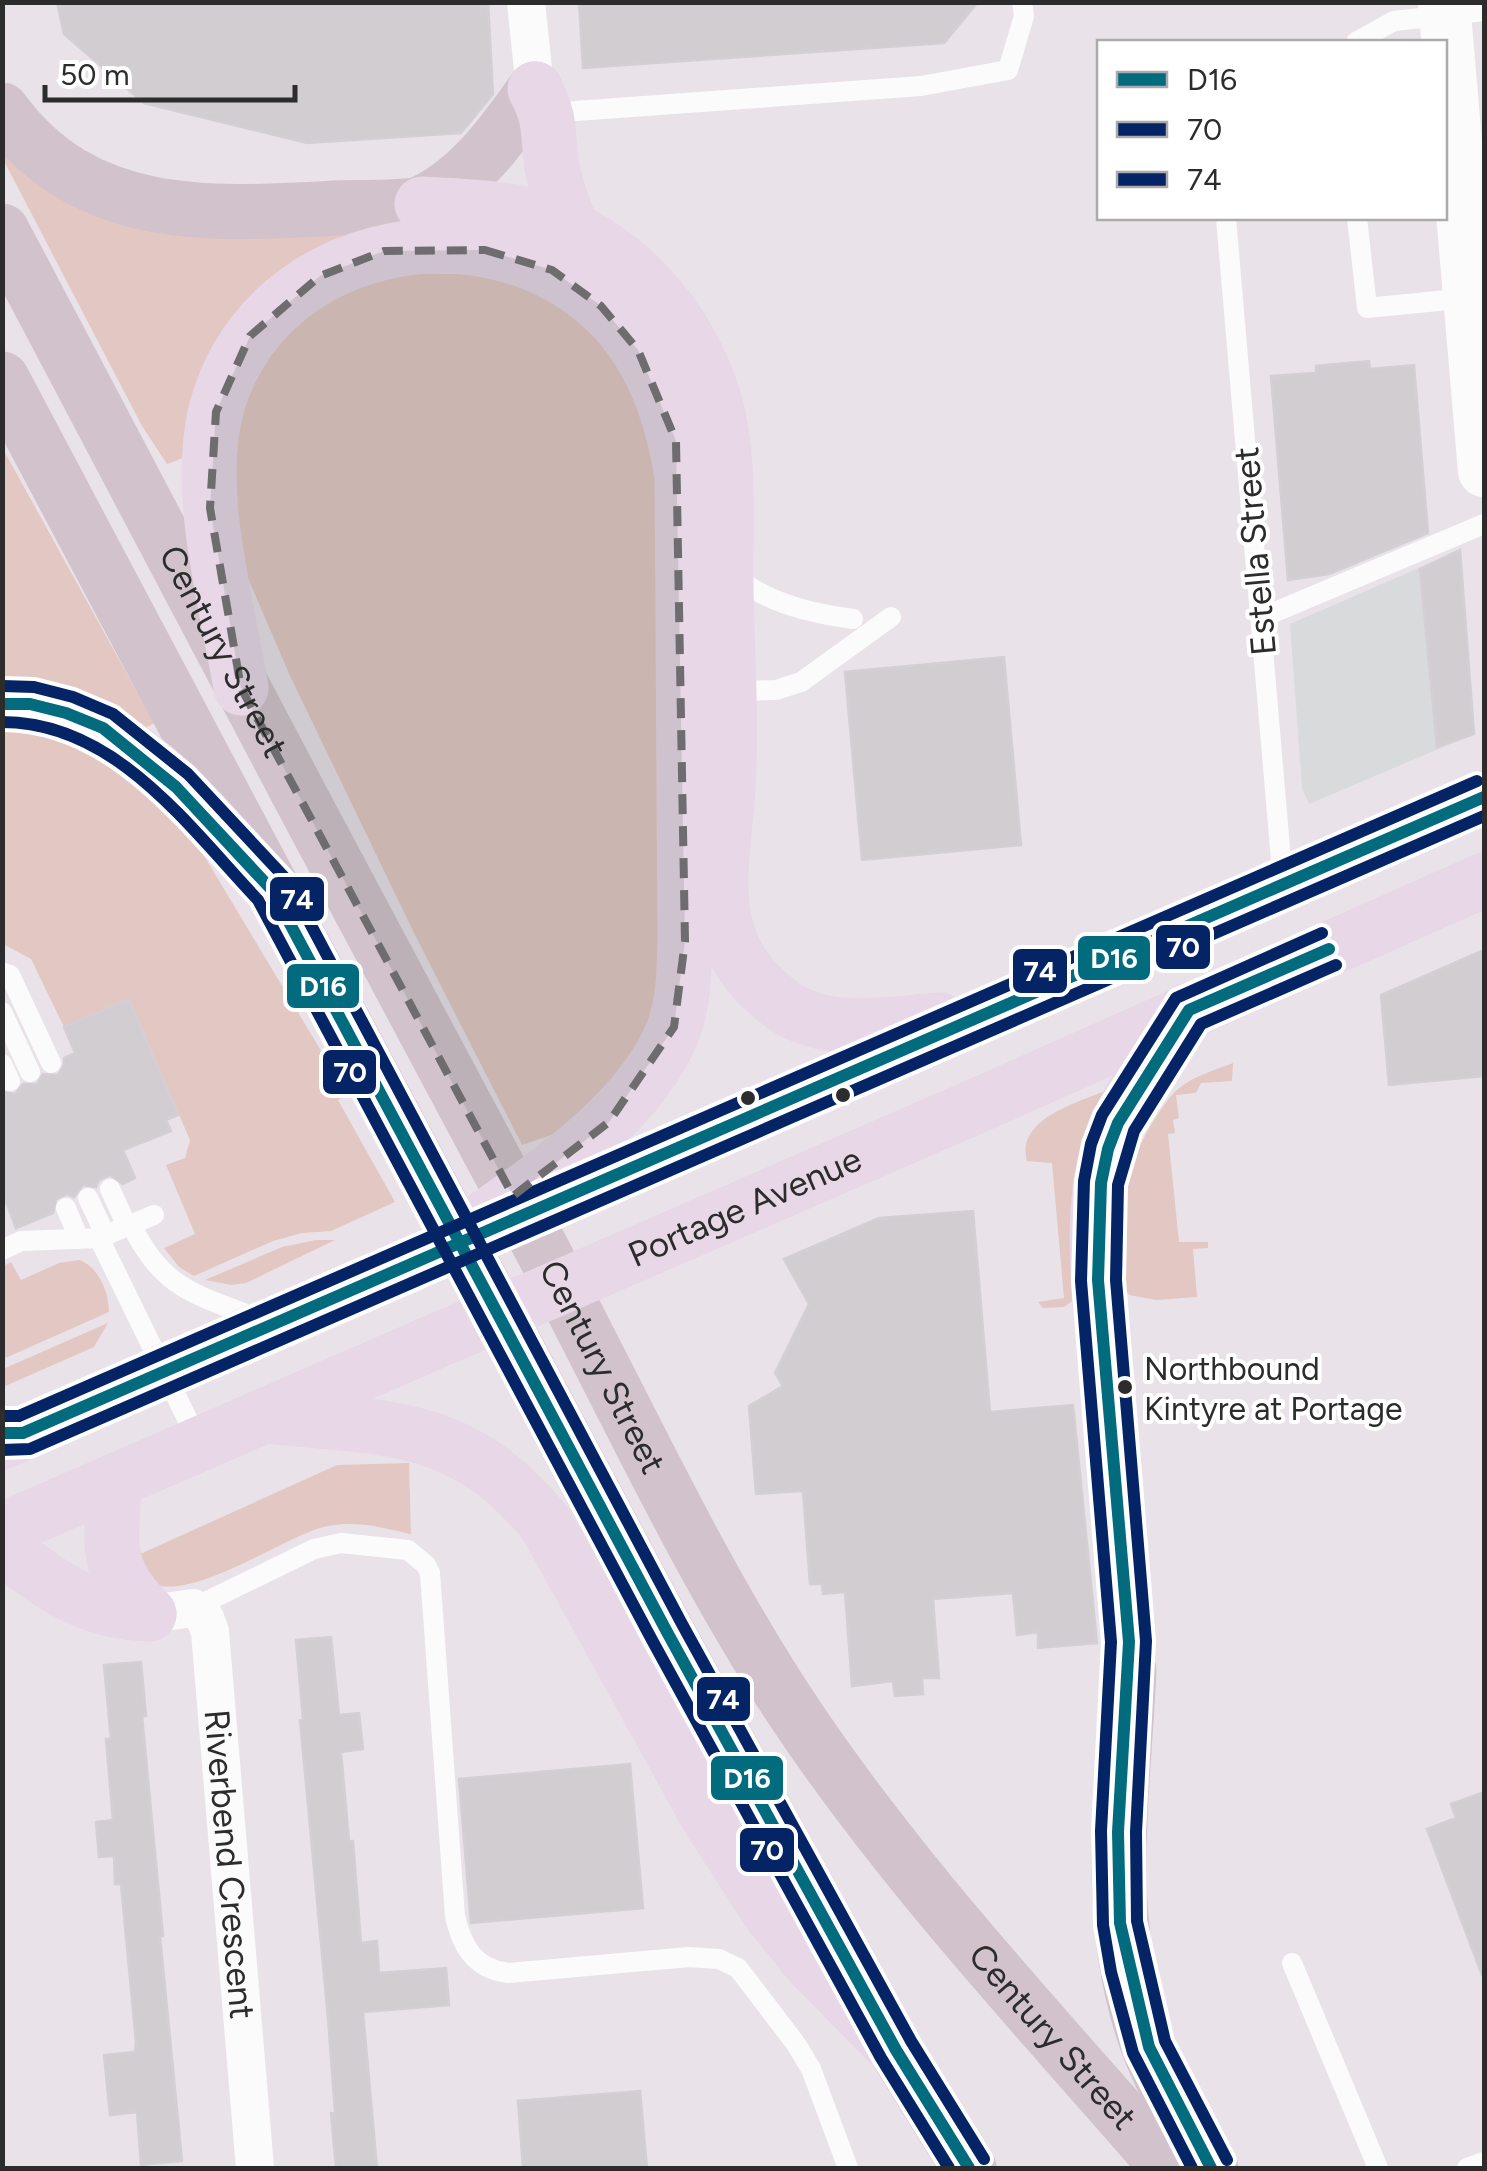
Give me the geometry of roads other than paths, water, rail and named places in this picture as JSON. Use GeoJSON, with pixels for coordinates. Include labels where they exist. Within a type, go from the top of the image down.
{"type":"FeatureCollection","features":[{"type":"Feature","properties":{"kind":"highway"},"geometry":{"type":"LineString","coordinates":[[541,101],[552,168],[572,229]]}},
{"type":"Feature","properties":{"kind":"highway"},"geometry":{"type":"LineString","coordinates":[[422,204],[536,216],[572,229],[641,279],[677,323],[706,378],[720,428],[705,571],[682,995],[674,1027],[650,1073],[609,1122],[584,1167]]}},
{"type":"Feature","properties":{"kind":"highway"},"geometry":{"type":"LineString","coordinates":[[241,688],[210,508],[211,439],[224,384],[250,336],[293,293],[348,262],[384,251],[452,246],[522,259],[552,270],[601,306],[638,350],[668,410],[705,571],[728,787],[720,892],[730,940],[752,976],[780,1003],[817,1020],[854,1025],[978,1018]]}},
{"type":"Feature","properties":{"kind":"highway"},"geometry":{"type":"LineString","coordinates":[[2,704],[30,704],[66,713],[102,728],[129,746],[176,788],[272,890]]}},
{"type":"Feature","properties":{"kind":"highway"},"geometry":{"type":"LineString","coordinates":[[9,1436],[418,1261],[584,1167],[978,1018],[1484,797]]}},
{"type":"Feature","properties":{"kind":"highway","name":"Portage Avenue"},"geometry":{"type":"LineString","coordinates":[[2,1530],[982,1104],[1484,880]]}},
{"type":"Feature","properties":{"kind":"highway"},"geometry":{"type":"LineString","coordinates":[[1101,1322],[1099,1210],[1108,1150],[1126,1108],[1189,1010]]}},
{"type":"Feature","properties":{"kind":"highway"},"geometry":{"type":"LineString","coordinates":[[261,1416],[406,1431],[442,1441],[470,1454],[525,1498],[546,1524],[709,1819],[770,1913],[811,1964],[896,2050]]}},
{"type":"Feature","properties":{"kind":"highway"},"geometry":{"type":"LineString","coordinates":[[114,1482],[112,1556],[126,1590],[171,1611]]}},
{"type":"Feature","properties":{"kind":"highway"},"geometry":{"type":"LineString","coordinates":[[2,1546],[60,1591],[101,1609],[171,1611]]}},
{"type":"Feature","properties":{"kind":"main road"},"geometry":{"type":"LineString","coordinates":[[1457,10],[1484,471]]}},
{"type":"Feature","properties":{"kind":"main road"},"geometry":{"type":"LineString","coordinates":[[2,110],[37,151],[67,173],[108,194],[195,210],[302,210],[422,204],[480,160],[541,101]]}},
{"type":"Feature","properties":{"kind":"main road","name":"Century Street"},"geometry":{"type":"LineString","coordinates":[[2,231],[241,688],[584,1326],[707,1566],[770,1673],[818,1747],[880,1830],[1177,2149]]}},
{"type":"Feature","properties":{"kind":"main road","name":"Century Street"},"geometry":{"type":"LineString","coordinates":[[2,379],[667,1632],[896,2050],[968,2168]]}},
{"type":"Feature","properties":{"kind":"main road"},"geometry":{"type":"LineString","coordinates":[[1129,1670],[1118,1832],[1120,1922],[1128,1968],[1177,2149]]}},
{"type":"Feature","properties":{"kind":"street"},"geometry":{"type":"LineString","coordinates":[[526,2],[541,101]]}},
{"type":"Feature","properties":{"kind":"street"},"geometry":{"type":"LineString","coordinates":[[1101,1322],[1124,1548],[1129,1670]]}},
{"type":"Feature","properties":{"kind":"street","name":"Riverbend Crescent"},"geometry":{"type":"LineString","coordinates":[[171,1611],[205,1618],[210,1632],[254,2168]]}},
{"type":"Feature","properties":{"kind":"lane"},"geometry":{"type":"LineString","coordinates":[[541,101],[921,86],[1008,70],[1024,16],[1022,2]]}},
{"type":"Feature","properties":{"kind":"lane"},"geometry":{"type":"LineString","coordinates":[[1358,40],[1390,12],[1457,10]]}},
{"type":"Feature","properties":{"kind":"lane","name":"Estella Street"},"geometry":{"type":"LineString","coordinates":[[1226,220],[1283,886]]}},
{"type":"Feature","properties":{"kind":"lane"},"geometry":{"type":"LineString","coordinates":[[1357,220],[1367,308],[1476,297]]}},
{"type":"Feature","properties":{"kind":"lane"},"geometry":{"type":"LineString","coordinates":[[1261,618],[1484,524]]}},
{"type":"Feature","properties":{"kind":"lane"},"geometry":{"type":"LineString","coordinates":[[705,571],[736,576],[756,590],[808,610],[854,620]]}},
{"type":"Feature","properties":{"kind":"lane"},"geometry":{"type":"LineString","coordinates":[[714,671],[776,690],[802,682],[892,618]]}},
{"type":"Feature","properties":{"kind":"lane"},"geometry":{"type":"LineString","coordinates":[[2,972],[10,975],[51,1062]]}},
{"type":"Feature","properties":{"kind":"lane"},"geometry":{"type":"LineString","coordinates":[[2,1012],[30,1072]]}},
{"type":"Feature","properties":{"kind":"lane"},"geometry":{"type":"LineString","coordinates":[[110,1189],[146,1256],[178,1286],[272,1324]]}},
{"type":"Feature","properties":{"kind":"lane"},"geometry":{"type":"LineString","coordinates":[[88,1198],[95,1238]]}},
{"type":"Feature","properties":{"kind":"lane"},"geometry":{"type":"LineString","coordinates":[[66,1208],[95,1238],[199,1444]]}},
{"type":"Feature","properties":{"kind":"lane"},"geometry":{"type":"LineString","coordinates":[[2,1250],[21,1241],[95,1238],[154,1215]]}},
{"type":"Feature","properties":{"kind":"lane"},"geometry":{"type":"LineString","coordinates":[[44,1217],[54,1240]]}},
{"type":"Feature","properties":{"kind":"lane"},"geometry":{"type":"LineString","coordinates":[[171,1611],[314,1549],[341,1543],[408,1550],[420,1559],[430,1574],[455,1916],[471,1956],[487,1970],[508,1973],[689,1957],[719,1959],[738,1968],[811,2070],[848,2168]]}},
{"type":"Feature","properties":{"kind":"lane"},"geometry":{"type":"LineString","coordinates":[[1292,1963],[1378,2168]]}},
{"type":"Feature","properties":{"kind":"lane"},"geometry":{"type":"LineString","coordinates":[[1467,2168],[1484,2162]]}},
{"type":"Feature","properties":{"kind":"place","name":"Northbound Kintyre at Portage"},"geometry":{"type":"Point","coordinates":[1125,1387]}}]}
